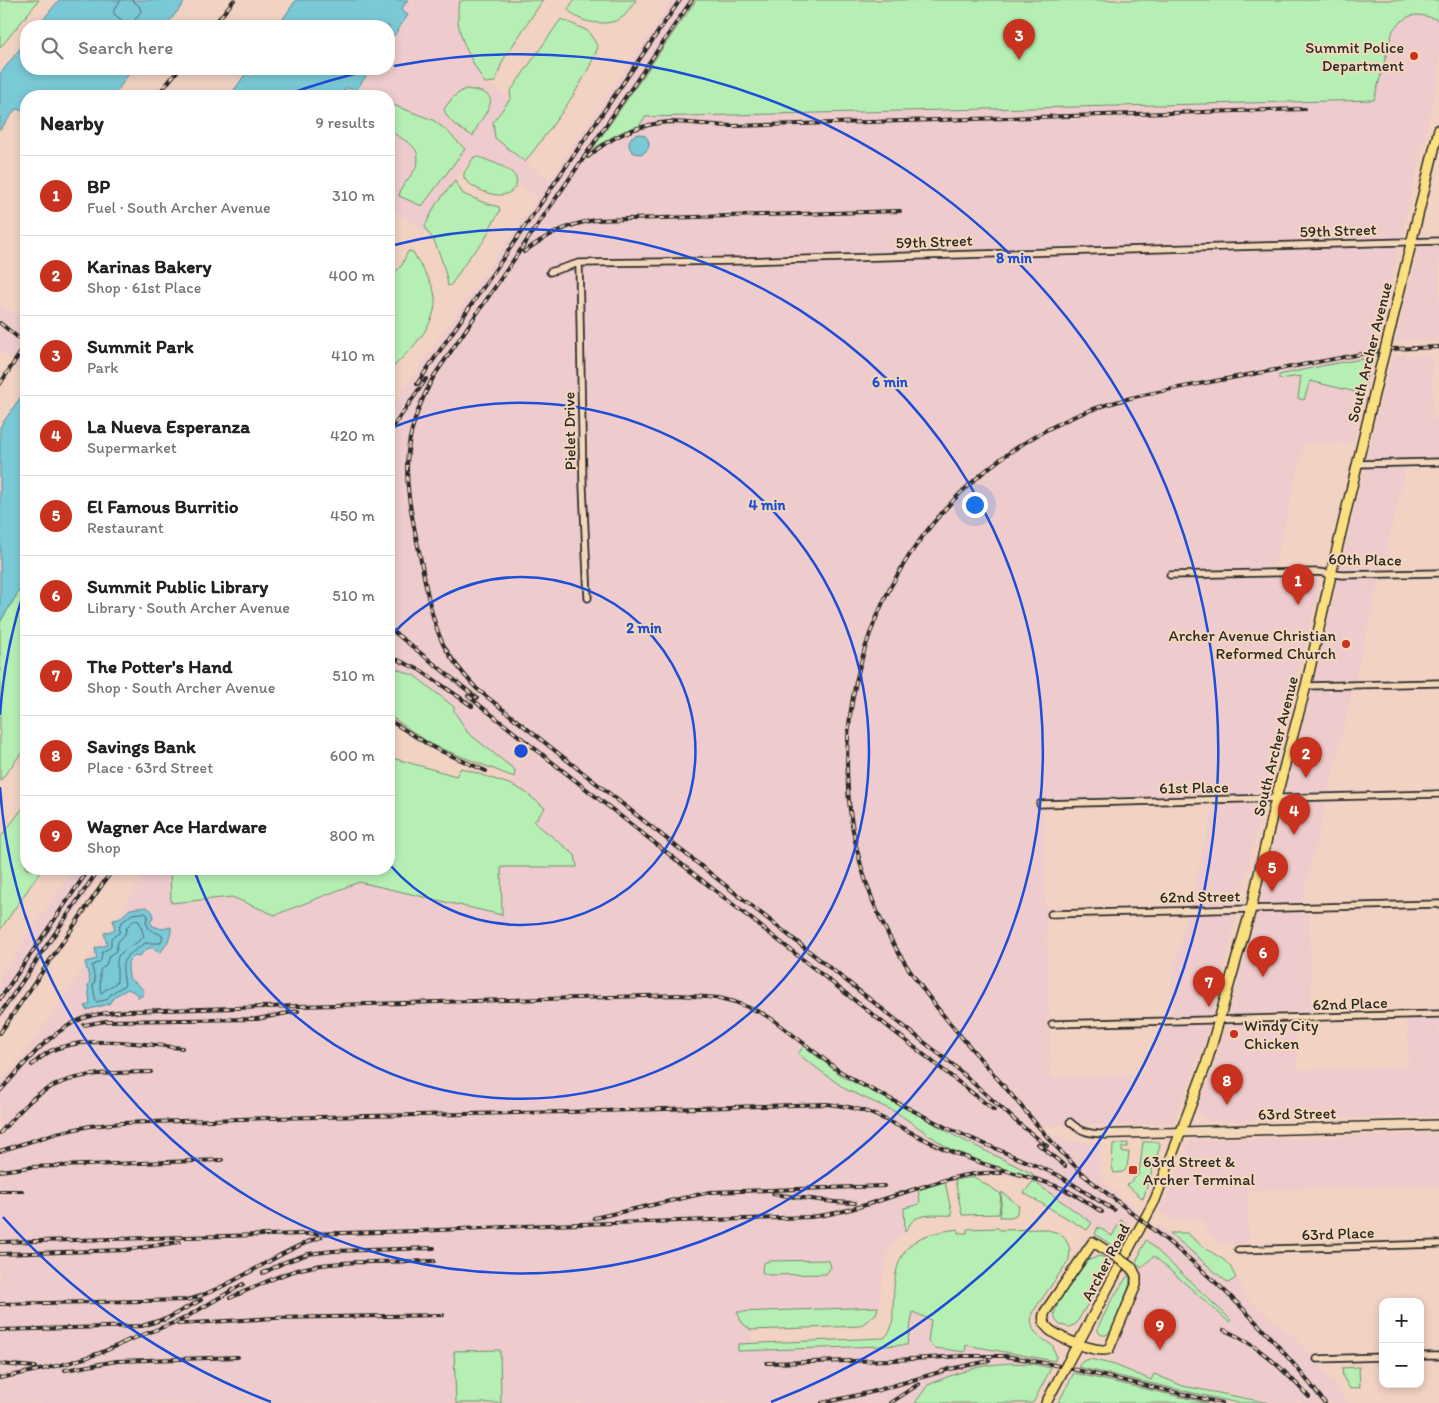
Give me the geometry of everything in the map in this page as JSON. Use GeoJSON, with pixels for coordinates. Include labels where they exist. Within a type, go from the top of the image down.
{"type":"FeatureCollection","features":[{"type":"Feature","properties":{"kind":"main road","name":"South Archer Avenue"},"geometry":{"type":"LineString","coordinates":[[1181,1132],[1206,1066],[1251,909],[1276,798],[1306,686],[1357,464],[1439,130]]}},
{"type":"Feature","properties":{"kind":"main road","name":"63rd Street"},"geometry":{"type":"LineString","coordinates":[[1181,1132],[1439,1125]]}},
{"type":"Feature","properties":{"kind":"main road","name":"Archer Road"},"geometry":{"type":"LineString","coordinates":[[1046,1403],[1155,1200],[1181,1132]]}},
{"type":"Feature","properties":{"kind":"main road"},"geometry":{"type":"LineString","coordinates":[[1093,1242],[1132,1268],[1136,1276],[1136,1286],[1112,1346],[1109,1349],[1099,1351],[1078,1344],[1048,1328],[1044,1321],[1045,1312],[1093,1242]]}},
{"type":"Feature","properties":{"kind":"street","name":"59th Street"},"geometry":{"type":"LineString","coordinates":[[550,272],[579,263],[740,261],[1439,241]]}},
{"type":"Feature","properties":{"kind":"street","name":"Pielet Drive"},"geometry":{"type":"LineString","coordinates":[[579,263],[588,598]]}},
{"type":"Feature","properties":{"kind":"street"},"geometry":{"type":"LineString","coordinates":[[1357,464],[1439,462]]}},
{"type":"Feature","properties":{"kind":"street","name":"60th Place"},"geometry":{"type":"LineString","coordinates":[[1170,574],[1317,572],[1342,575],[1439,572]]}},
{"type":"Feature","properties":{"kind":"street"},"geometry":{"type":"LineString","coordinates":[[1306,686],[1439,683]]}},
{"type":"Feature","properties":{"kind":"street","name":"61st Place"},"geometry":{"type":"LineString","coordinates":[[1040,804],[1439,794]]}},
{"type":"Feature","properties":{"kind":"street","name":"62nd Street"},"geometry":{"type":"LineString","coordinates":[[1051,914],[1439,904]]}},
{"type":"Feature","properties":{"kind":"street","name":"62nd Place"},"geometry":{"type":"LineString","coordinates":[[1052,1024],[1439,1014]]}},
{"type":"Feature","properties":{"kind":"street","name":"63rd Street"},"geometry":{"type":"LineString","coordinates":[[1070,1122],[1083,1131],[1095,1134],[1181,1132]]}},
{"type":"Feature","properties":{"kind":"street","name":"63rd Place"},"geometry":{"type":"LineString","coordinates":[[1238,1250],[1439,1244]]}},
{"type":"Feature","properties":{"kind":"street"},"geometry":{"type":"LineString","coordinates":[[1424,1356],[1439,1356]]}},
{"type":"Feature","properties":{"kind":"street"},"geometry":{"type":"LineString","coordinates":[[1317,1359],[1379,1357]]}},
{"type":"Feature","properties":{"kind":"shaded area"},"geometry":{"type":"Polygon","coordinates":[[[408,0],[464,0],[459,2],[477,71],[485,83],[511,98],[493,122],[495,138],[549,181],[673,0],[696,0],[593,149],[614,135],[629,128],[639,126],[645,117],[1389,41],[1393,30],[1407,17],[1414,14],[1439,20],[1439,74],[1354,442],[1304,444],[1272,576],[1319,576],[1316,600],[1265,796],[1209,1029],[1173,1123],[1034,1126],[1010,1102],[1042,1136],[1058,1136],[1074,1142],[1097,1143],[1099,1147],[1100,1173],[1104,1183],[1137,1210],[1127,1225],[1121,1221],[1112,1237],[1031,1180],[999,1176],[975,1176],[952,1181],[919,1190],[920,1201],[917,1205],[904,1208],[905,1232],[887,1253],[878,1307],[737,1313],[742,1323],[751,1330],[751,1343],[738,1344],[738,1351],[907,1345],[912,1312],[931,1320],[928,1341],[935,1348],[964,1352],[966,1345],[1055,1361],[1051,1368],[1033,1364],[1011,1363],[971,1369],[928,1385],[915,1403],[0,1403],[0,1082],[28,1049],[57,1008],[144,875],[395,875],[395,869],[575,855],[534,822],[525,792],[512,785],[514,777],[504,760],[468,733],[454,711],[454,707],[415,676],[395,668],[395,402],[538,197],[476,153],[436,204],[425,226],[426,231],[395,211],[395,90],[356,90],[367,75],[395,75],[395,34],[408,15],[401,10],[408,0]],[[1216,798],[1042,802],[1051,1078],[1142,1075],[1160,1024],[1173,1023],[1172,976],[1216,798]],[[805,1047],[799,1054],[845,1089],[896,1112],[951,1150],[988,1164],[1031,1176],[1033,1174],[955,1136],[917,1114],[843,1077],[805,1047]]]}},
{"type":"Feature","properties":{"kind":"shaded area"},"geometry":{"type":"Polygon","coordinates":[[[1439,247],[1439,339],[1396,342],[1419,248],[1439,247]]]}},
{"type":"Feature","properties":{"kind":"shaded area"},"geometry":{"type":"Polygon","coordinates":[[[0,304],[20,319],[20,366],[0,351],[0,304]]]}},
{"type":"Feature","properties":{"kind":"shaded area"},"geometry":{"type":"Polygon","coordinates":[[[1432,355],[1433,420],[1439,420],[1439,462],[1407,463],[1300,909],[1309,909],[1311,1017],[1295,1018],[1297,1070],[1409,1067],[1407,1017],[1439,1016],[1439,1116],[1209,1121],[1201,1116],[1198,1106],[1215,1067],[1264,885],[1392,356],[1432,355]]]}},
{"type":"Feature","properties":{"kind":"shaded area"},"geometry":{"type":"Polygon","coordinates":[[[69,875],[101,875],[0,1023],[0,978],[69,875]]]}},
{"type":"Feature","properties":{"kind":"shaded area"},"geometry":{"type":"Polygon","coordinates":[[[1439,1134],[1439,1185],[1247,1190],[1249,1244],[1216,1241],[1208,1234],[1203,1220],[1171,1219],[1158,1211],[1172,1186],[1190,1141],[1439,1134]]]}},
{"type":"Feature","properties":{"kind":"shaded area"},"geometry":{"type":"Polygon","coordinates":[[[1156,1225],[1170,1233],[1228,1283],[1236,1278],[1247,1299],[1290,1334],[1321,1367],[1349,1403],[1302,1403],[1299,1399],[1296,1403],[1269,1403],[1183,1386],[1154,1374],[1151,1380],[1109,1364],[1142,1282],[1140,1269],[1154,1256],[1228,1322],[1182,1273],[1146,1240],[1156,1225]]]}},
{"type":"Feature","properties":{"kind":"shaded area"},"geometry":{"type":"Polygon","coordinates":[[[1078,1367],[1238,1403],[1208,1403],[1074,1373],[1078,1367]]]}},
{"type":"Feature","properties":{"kind":"green space"},"geometry":{"type":"Polygon","coordinates":[[[0,0],[39,0],[23,20],[20,20],[20,23],[0,48],[0,0]]]}},
{"type":"Feature","properties":{"kind":"green space"},"geometry":{"type":"Polygon","coordinates":[[[464,0],[543,0],[503,60],[495,82],[485,83],[464,42],[459,26],[458,14],[459,2],[464,0]]]}},
{"type":"Feature","properties":{"kind":"green space"},"geometry":{"type":"Polygon","coordinates":[[[574,0],[636,0],[624,16],[618,20],[595,23],[572,14],[568,9],[574,0]]]}},
{"type":"Feature","properties":{"kind":"green space"},"geometry":{"type":"Polygon","coordinates":[[[696,0],[1439,0],[1439,20],[1414,15],[1404,19],[1393,30],[1374,100],[645,117],[639,126],[620,133],[592,150],[696,0]]]}},
{"type":"Feature","properties":{"kind":"green space"},"geometry":{"type":"Polygon","coordinates":[[[561,19],[588,31],[598,47],[584,78],[556,121],[525,162],[495,138],[493,122],[511,98],[510,92],[561,19]]]}},
{"type":"Feature","properties":{"kind":"green space"},"geometry":{"type":"Polygon","coordinates":[[[465,89],[479,91],[487,95],[490,100],[490,105],[473,136],[452,122],[444,109],[453,97],[465,89]]]}},
{"type":"Feature","properties":{"kind":"green space"},"geometry":{"type":"Polygon","coordinates":[[[395,106],[433,120],[465,149],[422,206],[399,196],[400,191],[417,164],[417,152],[410,143],[395,134],[395,106]]]}},
{"type":"Feature","properties":{"kind":"green space"},"geometry":{"type":"Polygon","coordinates":[[[474,157],[479,157],[504,167],[511,172],[516,180],[515,188],[508,193],[498,195],[484,192],[471,184],[464,178],[464,173],[474,157]]]}},
{"type":"Feature","properties":{"kind":"green space"},"geometry":{"type":"Polygon","coordinates":[[[455,181],[463,194],[499,207],[500,211],[484,241],[470,256],[451,285],[448,286],[439,254],[425,226],[436,204],[455,181]]]}},
{"type":"Feature","properties":{"kind":"green space"},"geometry":{"type":"Polygon","coordinates":[[[408,251],[413,252],[428,277],[435,298],[434,310],[424,333],[395,365],[395,273],[402,265],[408,251]]]}},
{"type":"Feature","properties":{"kind":"green space"},"geometry":{"type":"Polygon","coordinates":[[[1363,359],[1369,364],[1364,388],[1360,393],[1310,381],[1304,400],[1298,398],[1301,376],[1279,379],[1279,375],[1363,359]]]}},
{"type":"Feature","properties":{"kind":"green space"},"geometry":{"type":"Polygon","coordinates":[[[20,590],[20,755],[0,781],[0,622],[20,590]]]}},
{"type":"Feature","properties":{"kind":"green space"},"geometry":{"type":"Polygon","coordinates":[[[395,668],[415,676],[454,707],[454,711],[468,733],[515,770],[514,777],[432,745],[395,719],[395,668]]]}},
{"type":"Feature","properties":{"kind":"green space"},"geometry":{"type":"Polygon","coordinates":[[[395,759],[456,776],[461,768],[512,785],[525,792],[545,808],[534,822],[575,855],[577,867],[501,867],[502,915],[359,882],[275,915],[232,897],[171,903],[170,875],[395,875],[395,759]]]}},
{"type":"Feature","properties":{"kind":"green space"},"geometry":{"type":"Polygon","coordinates":[[[20,812],[20,875],[38,875],[0,930],[0,838],[20,812]]]}},
{"type":"Feature","properties":{"kind":"green space"},"geometry":{"type":"Polygon","coordinates":[[[804,1046],[843,1077],[917,1114],[955,1136],[1033,1174],[1032,1177],[988,1164],[951,1150],[896,1112],[845,1089],[798,1054],[804,1046]]]}},
{"type":"Feature","properties":{"kind":"green space"},"geometry":{"type":"Polygon","coordinates":[[[1143,1142],[1159,1142],[1160,1146],[1143,1199],[1127,1185],[1139,1174],[1143,1142]]]}},
{"type":"Feature","properties":{"kind":"green space"},"geometry":{"type":"Polygon","coordinates":[[[1128,1143],[1128,1147],[1122,1147],[1122,1152],[1129,1152],[1127,1168],[1123,1172],[1114,1173],[1112,1167],[1113,1144],[1128,1143]]]}},
{"type":"Feature","properties":{"kind":"green space"},"geometry":{"type":"Polygon","coordinates":[[[974,1177],[1001,1194],[999,1214],[962,1215],[955,1180],[974,1177]]]}},
{"type":"Feature","properties":{"kind":"green space"},"geometry":{"type":"Polygon","coordinates":[[[1033,1181],[1092,1223],[1087,1230],[1024,1193],[1033,1181]]]}},
{"type":"Feature","properties":{"kind":"green space"},"geometry":{"type":"Polygon","coordinates":[[[945,1182],[952,1215],[919,1217],[912,1222],[905,1232],[904,1208],[917,1205],[920,1201],[918,1190],[945,1182]]]}},
{"type":"Feature","properties":{"kind":"green space"},"geometry":{"type":"Polygon","coordinates":[[[1002,1192],[1019,1206],[1016,1215],[1000,1217],[1002,1192]]]}},
{"type":"Feature","properties":{"kind":"green space"},"geometry":{"type":"Polygon","coordinates":[[[1121,1220],[1127,1225],[1116,1248],[1095,1234],[1098,1227],[1112,1236],[1121,1220]]]}},
{"type":"Feature","properties":{"kind":"green space"},"geometry":{"type":"Polygon","coordinates":[[[998,1228],[1000,1230],[1044,1229],[1059,1233],[1066,1240],[1070,1249],[1069,1260],[1032,1313],[1031,1320],[1036,1333],[1053,1346],[1056,1356],[1055,1361],[966,1345],[965,1352],[935,1348],[928,1341],[931,1320],[913,1312],[907,1345],[738,1351],[738,1344],[884,1338],[891,1329],[893,1322],[896,1271],[903,1254],[909,1246],[921,1238],[937,1233],[958,1229],[958,1233],[967,1233],[967,1229],[998,1228]]]}},
{"type":"Feature","properties":{"kind":"green space"},"geometry":{"type":"Polygon","coordinates":[[[1170,1233],[1187,1233],[1203,1247],[1224,1260],[1230,1266],[1236,1278],[1228,1283],[1170,1233]]]}},
{"type":"Feature","properties":{"kind":"green space"},"geometry":{"type":"Polygon","coordinates":[[[1146,1240],[1231,1320],[1229,1322],[1154,1256],[1141,1268],[1136,1262],[1146,1240]]]}},
{"type":"Feature","properties":{"kind":"green space"},"geometry":{"type":"Polygon","coordinates":[[[1099,1256],[1110,1259],[1098,1286],[1076,1324],[1069,1327],[1060,1325],[1054,1315],[1057,1304],[1087,1261],[1099,1256]]]}},
{"type":"Feature","properties":{"kind":"green space"},"geometry":{"type":"Polygon","coordinates":[[[769,1261],[829,1261],[831,1267],[826,1274],[769,1275],[763,1273],[762,1268],[764,1263],[769,1261]]]}},
{"type":"Feature","properties":{"kind":"green space"},"geometry":{"type":"Polygon","coordinates":[[[1129,1274],[1129,1287],[1112,1331],[1106,1335],[1101,1335],[1098,1327],[1112,1299],[1129,1274]]]}},
{"type":"Feature","properties":{"kind":"green space"},"geometry":{"type":"Polygon","coordinates":[[[878,1307],[876,1314],[860,1326],[751,1330],[742,1323],[737,1312],[878,1307]]]}},
{"type":"Feature","properties":{"kind":"green space"},"geometry":{"type":"Polygon","coordinates":[[[500,1350],[501,1403],[456,1403],[454,1351],[500,1350]]]}},
{"type":"Feature","properties":{"kind":"green space"},"geometry":{"type":"Polygon","coordinates":[[[1090,1359],[1115,1365],[1151,1380],[1154,1374],[1183,1386],[1269,1403],[1238,1403],[1078,1367],[1083,1361],[1090,1359]]]}},
{"type":"Feature","properties":{"kind":"green space"},"geometry":{"type":"Polygon","coordinates":[[[1010,1363],[1033,1364],[1051,1368],[1033,1403],[915,1403],[928,1385],[947,1377],[988,1365],[1010,1363]]]}},
{"type":"Feature","properties":{"kind":"green space"},"geometry":{"type":"Polygon","coordinates":[[[1359,1367],[1360,1387],[1350,1389],[1343,1377],[1342,1368],[1359,1367]]]}},
{"type":"Feature","properties":{"kind":"green space"},"geometry":{"type":"Polygon","coordinates":[[[1074,1373],[1208,1403],[1058,1403],[1074,1373]]]}},
{"type":"Feature","properties":{"kind":"water"},"geometry":{"type":"Polygon","coordinates":[[[59,0],[186,0],[171,20],[43,20],[59,0]]]}},
{"type":"Feature","properties":{"kind":"water"},"geometry":{"type":"Polygon","coordinates":[[[296,0],[408,0],[401,10],[408,15],[395,34],[395,20],[282,20],[296,0]]]}},
{"type":"Feature","properties":{"kind":"water"},"geometry":{"type":"Polygon","coordinates":[[[20,49],[20,75],[128,75],[118,90],[20,90],[20,110],[15,110],[0,130],[0,74],[20,49]]]}},
{"type":"Feature","properties":{"kind":"water"},"geometry":{"type":"Polygon","coordinates":[[[245,75],[367,75],[356,90],[347,88],[344,90],[234,90],[245,75]]]}},
{"type":"Feature","properties":{"kind":"water"},"geometry":{"type":"Polygon","coordinates":[[[639,134],[646,137],[649,144],[646,151],[639,154],[632,151],[629,144],[632,137],[639,134]]]}},
{"type":"Feature","properties":{"kind":"water"},"geometry":{"type":"Polygon","coordinates":[[[20,398],[20,590],[0,622],[0,427],[20,398]]]}},
{"type":"Feature","properties":{"kind":"water"},"geometry":{"type":"Polygon","coordinates":[[[146,907],[153,913],[150,922],[153,926],[162,929],[171,927],[171,930],[162,951],[159,953],[150,948],[140,956],[135,955],[128,962],[130,978],[144,991],[143,995],[138,998],[138,994],[128,989],[115,996],[109,1004],[86,1010],[85,1006],[90,1004],[88,985],[90,981],[85,962],[97,959],[95,948],[107,945],[104,933],[115,930],[113,920],[119,919],[130,909],[146,907]]]}},
{"type":"Feature","properties":{"kind":"railway"},"geometry":{"type":"LineString","coordinates":[[218,20],[234,0]]}},
{"type":"Feature","properties":{"kind":"railway"},"geometry":{"type":"LineString","coordinates":[[417,384],[680,0]]}},
{"type":"Feature","properties":{"kind":"railway"},"geometry":{"type":"LineString","coordinates":[[692,0],[434,376],[421,403],[409,441],[407,477],[412,517],[435,623],[450,656],[477,689],[953,1065],[1017,1122]]}},
{"type":"Feature","properties":{"kind":"railway"},"geometry":{"type":"LineString","coordinates":[[162,90],[174,75]]}},
{"type":"Feature","properties":{"kind":"railway"},"geometry":{"type":"LineString","coordinates":[[588,157],[606,143],[626,133],[658,123],[669,122],[735,126],[1305,109]]}},
{"type":"Feature","properties":{"kind":"railway"},"geometry":{"type":"LineString","coordinates":[[524,252],[558,231],[576,224],[595,220],[900,211]]}},
{"type":"Feature","properties":{"kind":"railway"},"geometry":{"type":"LineString","coordinates":[[0,323],[20,339]]}},
{"type":"Feature","properties":{"kind":"railway"},"geometry":{"type":"LineString","coordinates":[[1088,1178],[1040,1129],[932,1002],[904,962],[880,918],[856,847],[847,774],[852,703],[870,634],[900,570],[943,512],[996,462],[1060,423],[1097,408],[1155,392],[1392,349],[1439,347]]}},
{"type":"Feature","properties":{"kind":"railway"},"geometry":{"type":"LineString","coordinates":[[0,384],[20,353]]}},
{"type":"Feature","properties":{"kind":"railway"},"geometry":{"type":"LineString","coordinates":[[395,424],[426,379]]}},
{"type":"Feature","properties":{"kind":"railway"},"geometry":{"type":"LineString","coordinates":[[395,633],[477,698]]}},
{"type":"Feature","properties":{"kind":"railway"},"geometry":{"type":"LineString","coordinates":[[395,659],[420,670],[472,706]]}},
{"type":"Feature","properties":{"kind":"railway"},"geometry":{"type":"LineString","coordinates":[[468,696],[994,1110]]}},
{"type":"Feature","properties":{"kind":"railway"},"geometry":{"type":"LineString","coordinates":[[395,724],[434,748],[486,771]]}},
{"type":"Feature","properties":{"kind":"railway"},"geometry":{"type":"LineString","coordinates":[[0,999],[85,875]]}},
{"type":"Feature","properties":{"kind":"railway"},"geometry":{"type":"LineString","coordinates":[[0,1014],[95,875]]}},
{"type":"Feature","properties":{"kind":"railway"},"geometry":{"type":"LineString","coordinates":[[0,1033],[109,875]]}},
{"type":"Feature","properties":{"kind":"railway"},"geometry":{"type":"LineString","coordinates":[[0,1091],[28,1059],[60,1031],[84,1018],[106,1013],[679,995],[719,998],[762,1013],[838,1070],[859,1083],[947,1128],[1058,1175],[1114,1210]]}},
{"type":"Feature","properties":{"kind":"railway"},"geometry":{"type":"LineString","coordinates":[[84,1025],[106,1021],[257,1019],[298,1011]]}},
{"type":"Feature","properties":{"kind":"railway"},"geometry":{"type":"LineString","coordinates":[[32,1065],[54,1049],[87,1042],[120,1042],[182,1048]]}},
{"type":"Feature","properties":{"kind":"railway"},"geometry":{"type":"LineString","coordinates":[[0,1133],[18,1112],[39,1094],[52,1086],[79,1077],[93,1075],[151,1072]]}},
{"type":"Feature","properties":{"kind":"railway"},"geometry":{"type":"LineString","coordinates":[[0,1151],[57,1133],[90,1126],[122,1123],[826,1104],[855,1108],[878,1116],[957,1154],[1062,1188],[1102,1212]]}},
{"type":"Feature","properties":{"kind":"railway"},"geometry":{"type":"LineString","coordinates":[[1012,1118],[1047,1146]]}},
{"type":"Feature","properties":{"kind":"railway"},"geometry":{"type":"LineString","coordinates":[[1038,1144],[1065,1166]]}},
{"type":"Feature","properties":{"kind":"railway"},"geometry":{"type":"LineString","coordinates":[[0,1171],[31,1167],[222,1160]]}},
{"type":"Feature","properties":{"kind":"railway"},"geometry":{"type":"LineString","coordinates":[[0,1242],[417,1231],[810,1217],[854,1208],[953,1178],[972,1174],[1001,1173]]}},
{"type":"Feature","properties":{"kind":"railway"},"geometry":{"type":"LineString","coordinates":[[1082,1174],[1174,1246],[1236,1302],[1268,1334],[1325,1403]]}},
{"type":"Feature","properties":{"kind":"railway"},"geometry":{"type":"LineString","coordinates":[[594,1218],[710,1192],[884,1186]]}},
{"type":"Feature","properties":{"kind":"railway"},"geometry":{"type":"LineString","coordinates":[[0,1191],[22,1191]]}},
{"type":"Feature","properties":{"kind":"railway"},"geometry":{"type":"LineString","coordinates":[[773,1194],[855,1203]]}},
{"type":"Feature","properties":{"kind":"railway"},"geometry":{"type":"LineString","coordinates":[[0,1304],[188,1300],[222,1286],[287,1252],[321,1237]]}},
{"type":"Feature","properties":{"kind":"railway"},"geometry":{"type":"LineString","coordinates":[[0,1254],[125,1250],[179,1242]]}},
{"type":"Feature","properties":{"kind":"railway"},"geometry":{"type":"LineString","coordinates":[[263,1273],[285,1262],[308,1254],[333,1251],[434,1248]]}},
{"type":"Feature","properties":{"kind":"railway"},"geometry":{"type":"LineString","coordinates":[[230,1298],[280,1276],[310,1267],[355,1262],[434,1261]]}},
{"type":"Feature","properties":{"kind":"railway"},"geometry":{"type":"LineString","coordinates":[[122,1343],[181,1320],[243,1284]]}},
{"type":"Feature","properties":{"kind":"railway"},"geometry":{"type":"LineString","coordinates":[[164,1320],[201,1300]]}},
{"type":"Feature","properties":{"kind":"railway"},"geometry":{"type":"LineString","coordinates":[[178,1324],[274,1318],[443,1315]]}},
{"type":"Feature","properties":{"kind":"railway"},"geometry":{"type":"LineString","coordinates":[[0,1330],[142,1326],[164,1319]]}},
{"type":"Feature","properties":{"kind":"railway"},"geometry":{"type":"LineString","coordinates":[[1224,1330],[1259,1350],[1290,1377],[1309,1397]]}},
{"type":"Feature","properties":{"kind":"railway"},"geometry":{"type":"LineString","coordinates":[[0,1378],[50,1368],[82,1359],[129,1340]]}},
{"type":"Feature","properties":{"kind":"railway"},"geometry":{"type":"LineString","coordinates":[[767,1363],[1005,1356],[1050,1364],[1222,1403]]}},
{"type":"Feature","properties":{"kind":"railway"},"geometry":{"type":"LineString","coordinates":[[65,1370],[117,1361],[238,1357]]}},
{"type":"Feature","properties":{"kind":"railway"},"geometry":{"type":"LineString","coordinates":[[822,1403],[872,1392],[950,1369],[989,1361]]}},
{"type":"Feature","properties":{"kind":"railway"},"geometry":{"type":"LineString","coordinates":[[0,1364],[35,1367]]}},
{"type":"Feature","properties":{"kind":"railway"},"geometry":{"type":"LineString","coordinates":[[890,1403],[919,1384]]}},
{"type":"Feature","properties":{"kind":"place","name":"Summit Police Department"},"geometry":{"type":"Point","coordinates":[1414,56]}},
{"type":"Feature","properties":{"kind":"place","name":"Summit Park"},"geometry":{"type":"Point","coordinates":[1019,60]}},
{"type":"Feature","properties":{"kind":"place","name":"BP"},"geometry":{"type":"Point","coordinates":[1298,605]}},
{"type":"Feature","properties":{"kind":"place","name":"Archer Avenue Christian Reformed Church"},"geometry":{"type":"Point","coordinates":[1346,644]}},
{"type":"Feature","properties":{"kind":"place","name":"Karinas Bakery"},"geometry":{"type":"Point","coordinates":[1306,778]}},
{"type":"Feature","properties":{"kind":"place","name":"La Nueva Esperanza"},"geometry":{"type":"Point","coordinates":[1294,835]}},
{"type":"Feature","properties":{"kind":"place","name":"El Famous Burritio"},"geometry":{"type":"Point","coordinates":[1272,892]}},
{"type":"Feature","properties":{"kind":"place","name":"Summit Public Library"},"geometry":{"type":"Point","coordinates":[1263,977]}},
{"type":"Feature","properties":{"kind":"place","name":"The Potter's Hand"},"geometry":{"type":"Point","coordinates":[1209,1007]}},
{"type":"Feature","properties":{"kind":"place","name":"Windy City Chicken"},"geometry":{"type":"Point","coordinates":[1234,1034]}},
{"type":"Feature","properties":{"kind":"place","name":"Savings Bank"},"geometry":{"type":"Point","coordinates":[1227,1105]}},
{"type":"Feature","properties":{"kind":"place","name":"63rd Street & Archer Terminal"},"geometry":{"type":"Point","coordinates":[1133,1170]}},
{"type":"Feature","properties":{"kind":"place","name":"Wagner Ace Hardware"},"geometry":{"type":"Point","coordinates":[1160,1350]}}]}
